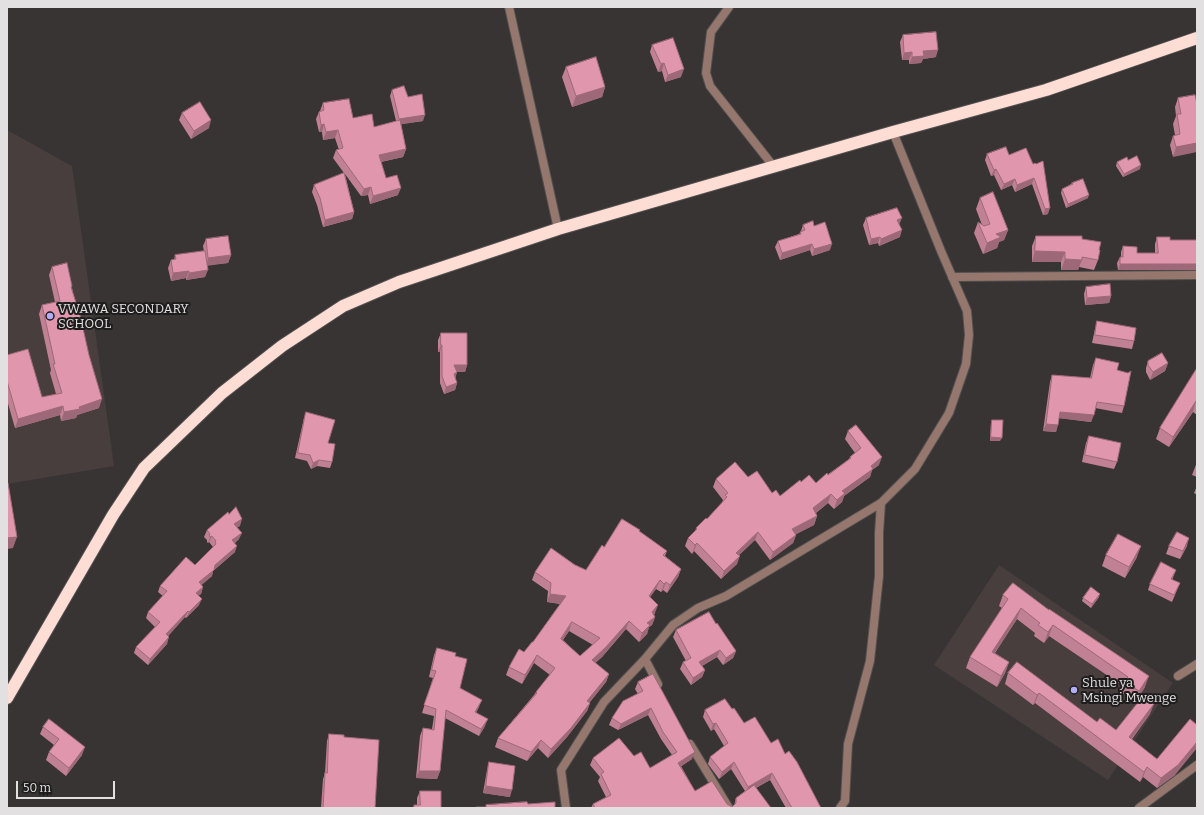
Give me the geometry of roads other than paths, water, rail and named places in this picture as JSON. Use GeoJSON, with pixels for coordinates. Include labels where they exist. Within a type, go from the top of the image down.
{"type":"FeatureCollection","features":[{"type":"Feature","properties":{"kind":"highway"},"geometry":{"type":"LineString","coordinates":[[7,698],[113,515],[144,468],[222,393],[282,346],[343,306],[398,282],[558,230],[893,132],[1046,90],[1197,38]]}},
{"type":"Feature","properties":{"kind":"street"},"geometry":{"type":"LineString","coordinates":[[509,7],[558,230]]}},
{"type":"Feature","properties":{"kind":"street"},"geometry":{"type":"LineString","coordinates":[[729,7],[711,32],[706,73],[710,86],[774,167]]}},
{"type":"Feature","properties":{"kind":"street"},"geometry":{"type":"LineString","coordinates":[[566,808],[560,770],[604,702],[645,659],[673,625],[698,608],[726,596],[881,503],[916,470],[949,413],[966,364],[969,335],[967,311],[893,132]]}},
{"type":"Feature","properties":{"kind":"street"},"geometry":{"type":"LineString","coordinates":[[952,277],[1197,276]]}},
{"type":"Feature","properties":{"kind":"street"},"geometry":{"type":"LineString","coordinates":[[840,808],[844,801],[848,744],[870,661],[879,576],[881,503]]}},
{"type":"Feature","properties":{"kind":"street"},"geometry":{"type":"LineString","coordinates":[[645,659],[663,693]]}},
{"type":"Feature","properties":{"kind":"street"},"geometry":{"type":"LineString","coordinates":[[1178,676],[1197,664]]}},
{"type":"Feature","properties":{"kind":"street"},"geometry":{"type":"LineString","coordinates":[[688,740],[729,808]]}},
{"type":"Feature","properties":{"kind":"street"},"geometry":{"type":"LineString","coordinates":[[1139,808],[1197,765]]}},
{"type":"Feature","properties":{"kind":"place","name":"VWAWA SECONDARY SCHOOL"},"geometry":{"type":"Point","coordinates":[50,316]}},
{"type":"Feature","properties":{"kind":"place","name":"Shule ya Msingi Mwenge"},"geometry":{"type":"Point","coordinates":[1074,690]}}]}
